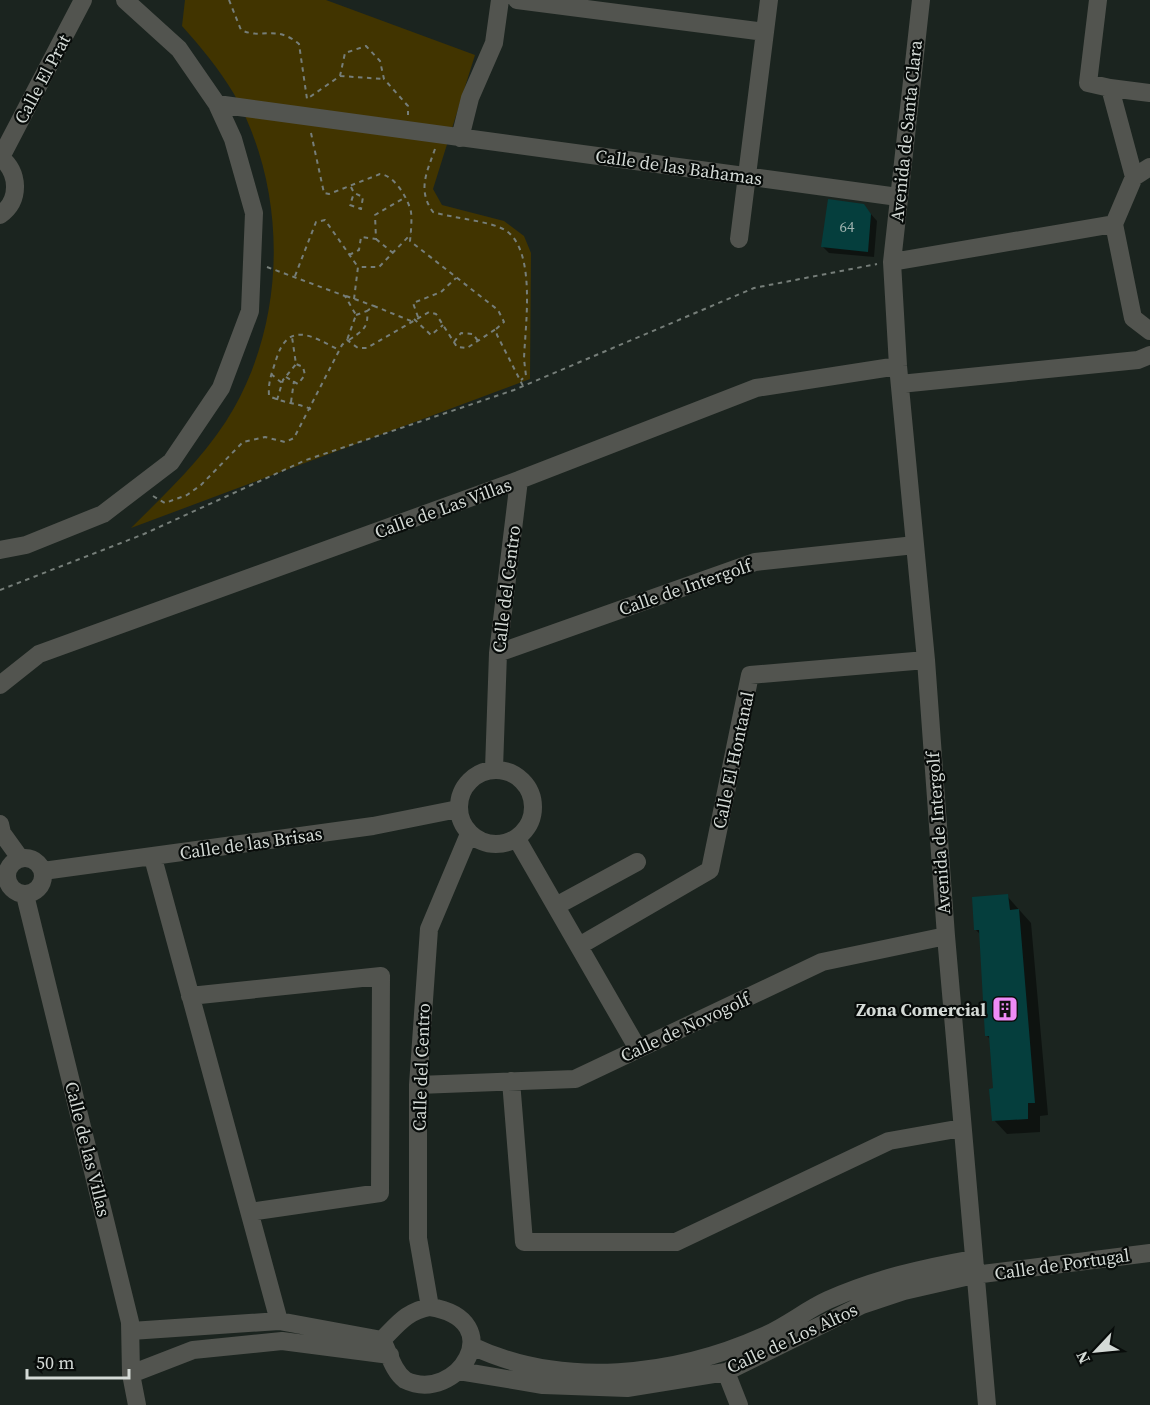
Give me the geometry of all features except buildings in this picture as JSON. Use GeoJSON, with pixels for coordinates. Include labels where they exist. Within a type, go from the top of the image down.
{"type":"FeatureCollection","features":[{"type":"Feature","properties":{"kind":"street","name":"Calle El Prat"},"geometry":{"type":"LineString","coordinates":[[0,157],[83,0]]}},
{"type":"Feature","properties":{"kind":"street"},"geometry":{"type":"LineString","coordinates":[[0,550],[26,545],[103,514],[171,462],[221,388],[250,311],[254,213],[233,139],[217,104],[179,49],[125,0]]}},
{"type":"Feature","properties":{"kind":"street"},"geometry":{"type":"LineString","coordinates":[[460,138],[470,98],[494,43],[500,0]]}},
{"type":"Feature","properties":{"kind":"street"},"geometry":{"type":"LineString","coordinates":[[517,0],[765,32]]}},
{"type":"Feature","properties":{"kind":"street"},"geometry":{"type":"LineString","coordinates":[[740,239],[769,0]]}},
{"type":"Feature","properties":{"kind":"street","name":"Avenida de Santa Clara"},"geometry":{"type":"LineString","coordinates":[[892,262],[921,0]]}},
{"type":"Feature","properties":{"kind":"street"},"geometry":{"type":"LineString","coordinates":[[1098,0],[1088,83],[1150,93]]}},
{"type":"Feature","properties":{"kind":"street"},"geometry":{"type":"LineString","coordinates":[[1110,88],[1134,177]]}},
{"type":"Feature","properties":{"kind":"street","name":"Calle de las Bahamas"},"geometry":{"type":"LineString","coordinates":[[217,104],[308,108],[440,135],[898,197]]}},
{"type":"Feature","properties":{"kind":"street"},"geometry":{"type":"LineString","coordinates":[[0,157],[13,172],[16,183],[10,206],[0,215]]}},
{"type":"Feature","properties":{"kind":"street"},"geometry":{"type":"LineString","coordinates":[[1150,167],[1134,177],[1114,224],[1133,318],[1150,331]]}},
{"type":"Feature","properties":{"kind":"street"},"geometry":{"type":"LineString","coordinates":[[892,262],[1114,224]]}},
{"type":"Feature","properties":{"kind":"street","name":"Avenida de Intergolf"},"geometry":{"type":"LineString","coordinates":[[892,262],[899,375],[926,660],[973,1267],[987,1405]]}},
{"type":"Feature","properties":{"kind":"street","name":"Calle de Las Villas"},"geometry":{"type":"LineString","coordinates":[[0,686],[39,654],[519,480],[756,388],[899,375],[1138,360],[1150,355]]}},
{"type":"Feature","properties":{"kind":"street","name":"Calle del Centro"},"geometry":{"type":"LineString","coordinates":[[494,770],[498,653],[519,480]]}},
{"type":"Feature","properties":{"kind":"street","name":"Calle de Intergolf"},"geometry":{"type":"LineString","coordinates":[[498,653],[756,562],[915,545]]}},
{"type":"Feature","properties":{"kind":"street","name":"Calle El Hontanal"},"geometry":{"type":"LineString","coordinates":[[579,946],[710,870],[750,675],[926,660]]}},
{"type":"Feature","properties":{"kind":"street"},"geometry":{"type":"LineString","coordinates":[[494,770],[507,771],[518,777],[529,789],[533,801],[533,815],[528,827],[517,839],[505,844],[492,845],[480,842],[469,834],[461,821],[458,808],[460,795],[466,784],[476,775],[494,770]]}},
{"type":"Feature","properties":{"kind":"street","name":"Calle de las Brisas"},"geometry":{"type":"LineString","coordinates":[[43,871],[153,858],[373,826],[458,808]]}},
{"type":"Feature","properties":{"kind":"street"},"geometry":{"type":"LineString","coordinates":[[0,824],[2,832],[20,858],[34,860],[43,871],[42,884],[38,889],[25,895],[13,890],[7,879],[9,867],[20,858]]}},
{"type":"Feature","properties":{"kind":"street","name":"Calle del Centro"},"geometry":{"type":"LineString","coordinates":[[430,1307],[418,1238],[418,1085],[429,928],[469,834]]}},
{"type":"Feature","properties":{"kind":"street"},"geometry":{"type":"LineString","coordinates":[[517,839],[638,1049]]}},
{"type":"Feature","properties":{"kind":"street"},"geometry":{"type":"LineString","coordinates":[[153,858],[279,1321]]}},
{"type":"Feature","properties":{"kind":"street"},"geometry":{"type":"LineString","coordinates":[[556,906],[637,862]]}},
{"type":"Feature","properties":{"kind":"street","name":"Calle de las Villas"},"geometry":{"type":"LineString","coordinates":[[25,895],[131,1331],[131,1374],[137,1405]]}},
{"type":"Feature","properties":{"kind":"street","name":"Calle de Novogolf"},"geometry":{"type":"LineString","coordinates":[[418,1085],[575,1079],[822,963],[946,936]]}},
{"type":"Feature","properties":{"kind":"street"},"geometry":{"type":"LineString","coordinates":[[190,996],[381,976],[380,1193],[250,1212]]}},
{"type":"Feature","properties":{"kind":"street"},"geometry":{"type":"LineString","coordinates":[[511,1081],[524,1242],[676,1242],[889,1141],[962,1128]]}},
{"type":"Feature","properties":{"kind":"street","name":"Calle de Portugal"},"geometry":{"type":"LineString","coordinates":[[973,1267],[1150,1252]]}},
{"type":"Feature","properties":{"kind":"street","name":"Calle de Los Altos"},"geometry":{"type":"LineString","coordinates":[[472,1346],[499,1359],[587,1373],[678,1365],[719,1353],[765,1335],[827,1301],[912,1270],[973,1267]]}},
{"type":"Feature","properties":{"kind":"street","name":"Calle de Los Altos"},"geometry":{"type":"LineString","coordinates":[[465,1372],[543,1385],[627,1388],[726,1372],[862,1305],[973,1267]]}},
{"type":"Feature","properties":{"kind":"street"},"geometry":{"type":"LineString","coordinates":[[430,1307],[445,1309],[460,1319],[469,1331],[472,1346],[471,1360],[465,1372],[442,1393],[416,1387],[404,1380],[394,1368],[386,1347],[404,1317],[416,1309],[430,1307]]}},
{"type":"Feature","properties":{"kind":"street"},"geometry":{"type":"LineString","coordinates":[[131,1331],[279,1321],[386,1347]]}},
{"type":"Feature","properties":{"kind":"street"},"geometry":{"type":"LineString","coordinates":[[131,1374],[193,1350],[282,1341],[386,1347]]}},
{"type":"Feature","properties":{"kind":"street"},"geometry":{"type":"LineString","coordinates":[[726,1372],[739,1405]]}},
{"type":"Feature","properties":{"kind":"path"},"geometry":{"type":"LineString","coordinates":[[229,0],[241,30],[250,34],[272,32],[288,35],[299,44],[324,193],[329,194],[351,187],[380,174],[388,175],[411,209],[410,241],[498,310],[504,322],[467,348],[457,347],[436,314],[429,312],[367,348],[358,348],[347,340]]}},
{"type":"Feature","properties":{"kind":"path"},"geometry":{"type":"LineString","coordinates":[[308,108],[340,76],[345,53],[366,46],[380,61],[384,79],[408,106],[408,116]]}},
{"type":"Feature","properties":{"kind":"path"},"geometry":{"type":"LineString","coordinates":[[340,76],[384,79]]}},
{"type":"Feature","properties":{"kind":"path"},"geometry":{"type":"LineString","coordinates":[[440,135],[422,186],[426,202],[433,212],[504,229],[514,238],[525,259],[524,359],[526,376],[520,378],[524,386]]}},
{"type":"Feature","properties":{"kind":"path"},"geometry":{"type":"LineString","coordinates":[[351,187],[354,193],[363,197],[361,209],[350,205],[354,193]]}},
{"type":"Feature","properties":{"kind":"path"},"geometry":{"type":"LineString","coordinates":[[376,239],[375,215],[404,198]]}},
{"type":"Feature","properties":{"kind":"path"},"geometry":{"type":"LineString","coordinates":[[295,276],[316,222],[325,220],[358,267],[354,299]]}},
{"type":"Feature","properties":{"kind":"path"},"geometry":{"type":"LineString","coordinates":[[358,267],[379,267],[411,234]]}},
{"type":"Feature","properties":{"kind":"path"},"geometry":{"type":"LineString","coordinates":[[349,255],[359,250],[361,237],[376,239],[393,253]]}},
{"type":"Feature","properties":{"kind":"path"},"geometry":{"type":"LineString","coordinates":[[252,262],[413,320],[431,335],[443,325]]}},
{"type":"Feature","properties":{"kind":"path"},"geometry":{"type":"LineString","coordinates":[[0,590],[144,534],[306,460],[524,386],[754,288],[892,262]]}},
{"type":"Feature","properties":{"kind":"path"},"geometry":{"type":"LineString","coordinates":[[418,317],[412,303],[441,292],[457,277]]}},
{"type":"Feature","properties":{"kind":"path"},"geometry":{"type":"LineString","coordinates":[[138,487],[165,503],[187,495],[243,442],[265,437],[285,442],[294,438],[347,340],[356,315],[345,296]]}},
{"type":"Feature","properties":{"kind":"path"},"geometry":{"type":"LineString","coordinates":[[356,315],[374,306]]}},
{"type":"Feature","properties":{"kind":"path"},"geometry":{"type":"LineString","coordinates":[[347,340],[364,330],[368,322],[367,311]]}},
{"type":"Feature","properties":{"kind":"path"},"geometry":{"type":"LineString","coordinates":[[496,329],[524,386]]}},
{"type":"Feature","properties":{"kind":"path"},"geometry":{"type":"LineString","coordinates":[[453,342],[461,333],[473,334],[478,341]]}},
{"type":"Feature","properties":{"kind":"path"},"geometry":{"type":"LineString","coordinates":[[310,409],[269,396],[268,380],[285,339],[292,336],[311,335],[340,350]]}},
{"type":"Feature","properties":{"kind":"path"},"geometry":{"type":"LineString","coordinates":[[277,400],[281,384],[296,364],[292,336]]}},
{"type":"Feature","properties":{"kind":"path"},"geometry":{"type":"LineString","coordinates":[[286,376],[298,384],[305,375],[303,367],[296,364]]}},
{"type":"Feature","properties":{"kind":"path"},"geometry":{"type":"LineString","coordinates":[[271,374],[281,384]]}},
{"type":"Feature","properties":{"kind":"path"},"geometry":{"type":"LineString","coordinates":[[291,402],[294,381]]}},
{"type":"Feature","properties":{"kind":"shaded area"},"geometry":{"type":"Polygon","coordinates":[[[185,0],[326,0],[475,55],[433,189],[442,205],[504,221],[524,236],[531,253],[530,379],[131,528],[173,486],[224,425],[251,371],[264,333],[271,292],[274,251],[271,210],[264,170],[251,131],[234,94],[210,58],[182,26],[185,0]]]}},
{"type":"Feature","properties":{"kind":"place","name":"Zona Comercial"},"geometry":{"type":"Point","coordinates":[1005,1009]}}]}
